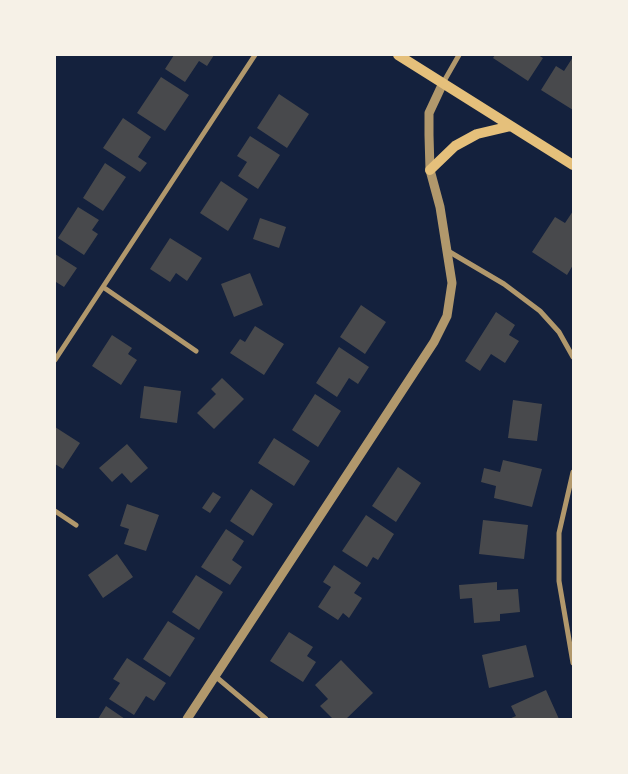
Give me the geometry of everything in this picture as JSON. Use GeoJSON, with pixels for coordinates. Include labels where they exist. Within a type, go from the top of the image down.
{"type":"FeatureCollection","features":[{"type":"Feature","properties":{"kind":"main road"},"geometry":{"type":"LineString","coordinates":[[398,55],[573,165]]}},
{"type":"Feature","properties":{"kind":"main road"},"geometry":{"type":"LineString","coordinates":[[430,170],[455,146],[477,134],[511,126]]}},
{"type":"Feature","properties":{"kind":"street"},"geometry":{"type":"LineString","coordinates":[[55,360],[255,55]]}},
{"type":"Feature","properties":{"kind":"street"},"geometry":{"type":"LineString","coordinates":[[187,719],[434,342],[447,316],[452,282],[448,251],[430,170],[428,113],[458,55]]}},
{"type":"Feature","properties":{"kind":"street"},"geometry":{"type":"LineString","coordinates":[[448,251],[504,284],[540,311],[559,332],[573,357]]}},
{"type":"Feature","properties":{"kind":"street"},"geometry":{"type":"LineString","coordinates":[[103,287],[196,351]]}},
{"type":"Feature","properties":{"kind":"street"},"geometry":{"type":"LineString","coordinates":[[573,472],[559,533],[559,581],[573,663]]}},
{"type":"Feature","properties":{"kind":"street"},"geometry":{"type":"LineString","coordinates":[[55,511],[76,525]]}},
{"type":"Feature","properties":{"kind":"street"},"geometry":{"type":"LineString","coordinates":[[215,676],[266,719]]}},
{"type":"Feature","properties":{"kind":"building"},"geometry":{"type":"Polygon","coordinates":[[[174,55],[214,55],[207,66],[199,61],[185,82],[165,69],[174,55]]]}},
{"type":"Feature","properties":{"kind":"building"},"geometry":{"type":"Polygon","coordinates":[[[495,55],[538,55],[543,58],[528,81],[493,58],[495,55]]]}},
{"type":"Feature","properties":{"kind":"building"},"geometry":{"type":"Polygon","coordinates":[[[573,57],[573,110],[541,90],[556,66],[564,71],[573,57]]]}},
{"type":"Feature","properties":{"kind":"building"},"geometry":{"type":"Polygon","coordinates":[[[161,77],[189,95],[165,131],[137,113],[161,77]]]}},
{"type":"Feature","properties":{"kind":"building"},"geometry":{"type":"Polygon","coordinates":[[[279,94],[309,114],[287,148],[257,128],[279,94]]]}},
{"type":"Feature","properties":{"kind":"building"},"geometry":{"type":"Polygon","coordinates":[[[123,118],[151,137],[138,157],[147,163],[140,172],[103,148],[123,118]]]}},
{"type":"Feature","properties":{"kind":"building"},"geometry":{"type":"Polygon","coordinates":[[[250,136],[280,155],[258,189],[238,176],[247,162],[237,156],[250,136]]]}},
{"type":"Feature","properties":{"kind":"building"},"geometry":{"type":"Polygon","coordinates":[[[105,163],[126,177],[103,211],[83,198],[105,163]]]}},
{"type":"Feature","properties":{"kind":"building"},"geometry":{"type":"Polygon","coordinates":[[[221,181],[248,199],[228,231],[200,213],[221,181]]]}},
{"type":"Feature","properties":{"kind":"building"},"geometry":{"type":"Polygon","coordinates":[[[78,207],[99,220],[92,230],[98,234],[84,255],[58,238],[78,207]]]}},
{"type":"Feature","properties":{"kind":"building"},"geometry":{"type":"Polygon","coordinates":[[[573,211],[573,265],[567,275],[532,252],[555,217],[565,223],[573,211]]]}},
{"type":"Feature","properties":{"kind":"building"},"geometry":{"type":"Polygon","coordinates":[[[260,218],[286,227],[279,248],[253,239],[260,218]]]}},
{"type":"Feature","properties":{"kind":"building"},"geometry":{"type":"Polygon","coordinates":[[[170,238],[202,258],[187,281],[176,273],[170,282],[150,269],[170,238]]]}},
{"type":"Feature","properties":{"kind":"building"},"geometry":{"type":"Polygon","coordinates":[[[55,254],[77,268],[64,287],[56,282],[55,284],[55,254]]]}},
{"type":"Feature","properties":{"kind":"building"},"geometry":{"type":"Polygon","coordinates":[[[250,273],[263,305],[234,317],[221,284],[250,273]]]}},
{"type":"Feature","properties":{"kind":"building"},"geometry":{"type":"Polygon","coordinates":[[[361,305],[386,322],[365,354],[340,337],[361,305]]]}},
{"type":"Feature","properties":{"kind":"building"},"geometry":{"type":"Polygon","coordinates":[[[496,312],[515,325],[509,335],[519,341],[505,363],[491,354],[480,371],[465,361],[496,312]]]}},
{"type":"Feature","properties":{"kind":"building"},"geometry":{"type":"Polygon","coordinates":[[[255,326],[284,344],[264,375],[230,353],[240,339],[245,342],[255,326]]]}},
{"type":"Feature","properties":{"kind":"building"},"geometry":{"type":"Polygon","coordinates":[[[112,335],[132,348],[128,354],[137,360],[121,385],[92,366],[112,335]]]}},
{"type":"Feature","properties":{"kind":"building"},"geometry":{"type":"Polygon","coordinates":[[[339,347],[369,367],[358,384],[349,378],[337,397],[316,383],[339,347]]]}},
{"type":"Feature","properties":{"kind":"building"},"geometry":{"type":"Polygon","coordinates":[[[222,378],[244,399],[214,429],[197,413],[216,394],[211,389],[222,378]]]}},
{"type":"Feature","properties":{"kind":"building"},"geometry":{"type":"Polygon","coordinates":[[[144,386],[181,391],[177,423],[140,418],[144,386]]]}},
{"type":"Feature","properties":{"kind":"building"},"geometry":{"type":"Polygon","coordinates":[[[315,394],[341,411],[318,447],[292,430],[315,394]]]}},
{"type":"Feature","properties":{"kind":"building"},"geometry":{"type":"Polygon","coordinates":[[[513,400],[542,404],[537,441],[508,438],[513,400]]]}},
{"type":"Feature","properties":{"kind":"building"},"geometry":{"type":"Polygon","coordinates":[[[55,427],[80,443],[63,469],[55,464],[55,427]]]}},
{"type":"Feature","properties":{"kind":"building"},"geometry":{"type":"Polygon","coordinates":[[[274,438],[310,461],[294,486],[258,463],[274,438]]]}},
{"type":"Feature","properties":{"kind":"building"},"geometry":{"type":"Polygon","coordinates":[[[127,444],[148,468],[131,483],[122,473],[112,482],[99,468],[127,444]]]}},
{"type":"Feature","properties":{"kind":"building"},"geometry":{"type":"Polygon","coordinates":[[[503,460],[542,469],[532,507],[494,498],[496,486],[481,482],[484,468],[500,472],[503,460]]]}},
{"type":"Feature","properties":{"kind":"building"},"geometry":{"type":"Polygon","coordinates":[[[398,467],[421,483],[396,522],[372,506],[398,467]]]}},
{"type":"Feature","properties":{"kind":"building"},"geometry":{"type":"Polygon","coordinates":[[[251,489],[273,504],[253,536],[230,521],[251,489]]]}},
{"type":"Feature","properties":{"kind":"building"},"geometry":{"type":"Polygon","coordinates":[[[213,492],[221,497],[210,513],[202,508],[213,492]]]}},
{"type":"Feature","properties":{"kind":"building"},"geometry":{"type":"Polygon","coordinates":[[[127,504],[159,515],[146,551],[124,544],[129,529],[120,526],[127,504]]]}},
{"type":"Feature","properties":{"kind":"building"},"geometry":{"type":"Polygon","coordinates":[[[366,515],[394,534],[378,560],[373,557],[367,567],[342,551],[366,515]]]}},
{"type":"Feature","properties":{"kind":"building"},"geometry":{"type":"Polygon","coordinates":[[[483,520],[528,525],[524,559],[479,554],[483,520]]]}},
{"type":"Feature","properties":{"kind":"building"},"geometry":{"type":"Polygon","coordinates":[[[226,529],[244,541],[232,560],[242,567],[230,585],[201,567],[226,529]]]}},
{"type":"Feature","properties":{"kind":"building"},"geometry":{"type":"Polygon","coordinates":[[[117,554],[133,577],[103,598],[88,575],[117,554]]]}},
{"type":"Feature","properties":{"kind":"building"},"geometry":{"type":"Polygon","coordinates":[[[334,565],[361,583],[354,593],[362,598],[349,618],[343,613],[338,620],[318,607],[331,587],[323,582],[334,565]]]}},
{"type":"Feature","properties":{"kind":"building"},"geometry":{"type":"Polygon","coordinates":[[[196,575],[223,592],[199,630],[172,612],[196,575]]]}},
{"type":"Feature","properties":{"kind":"building"},"geometry":{"type":"Polygon","coordinates":[[[497,582],[497,590],[518,589],[520,612],[500,614],[500,621],[474,623],[472,598],[460,599],[459,585],[497,582]]]}},
{"type":"Feature","properties":{"kind":"building"},"geometry":{"type":"Polygon","coordinates":[[[168,621],[195,638],[170,677],[143,659],[168,621]]]}},
{"type":"Feature","properties":{"kind":"building"},"geometry":{"type":"Polygon","coordinates":[[[289,632],[313,647],[307,656],[316,662],[303,682],[270,661],[289,632]]]}},
{"type":"Feature","properties":{"kind":"building"},"geometry":{"type":"Polygon","coordinates":[[[526,645],[534,677],[489,688],[482,655],[526,645]]]}},
{"type":"Feature","properties":{"kind":"building"},"geometry":{"type":"Polygon","coordinates":[[[127,658],[166,683],[154,701],[146,696],[134,715],[109,699],[120,683],[113,679],[127,658]]]}},
{"type":"Feature","properties":{"kind":"building"},"geometry":{"type":"Polygon","coordinates":[[[341,660],[373,693],[346,719],[333,719],[320,706],[328,699],[315,685],[341,660]]]}},
{"type":"Feature","properties":{"kind":"building"},"geometry":{"type":"Polygon","coordinates":[[[546,690],[559,719],[509,719],[516,716],[511,706],[546,690]]]}},
{"type":"Feature","properties":{"kind":"building"},"geometry":{"type":"Polygon","coordinates":[[[106,706],[125,719],[98,719],[106,706]]]}}]}
